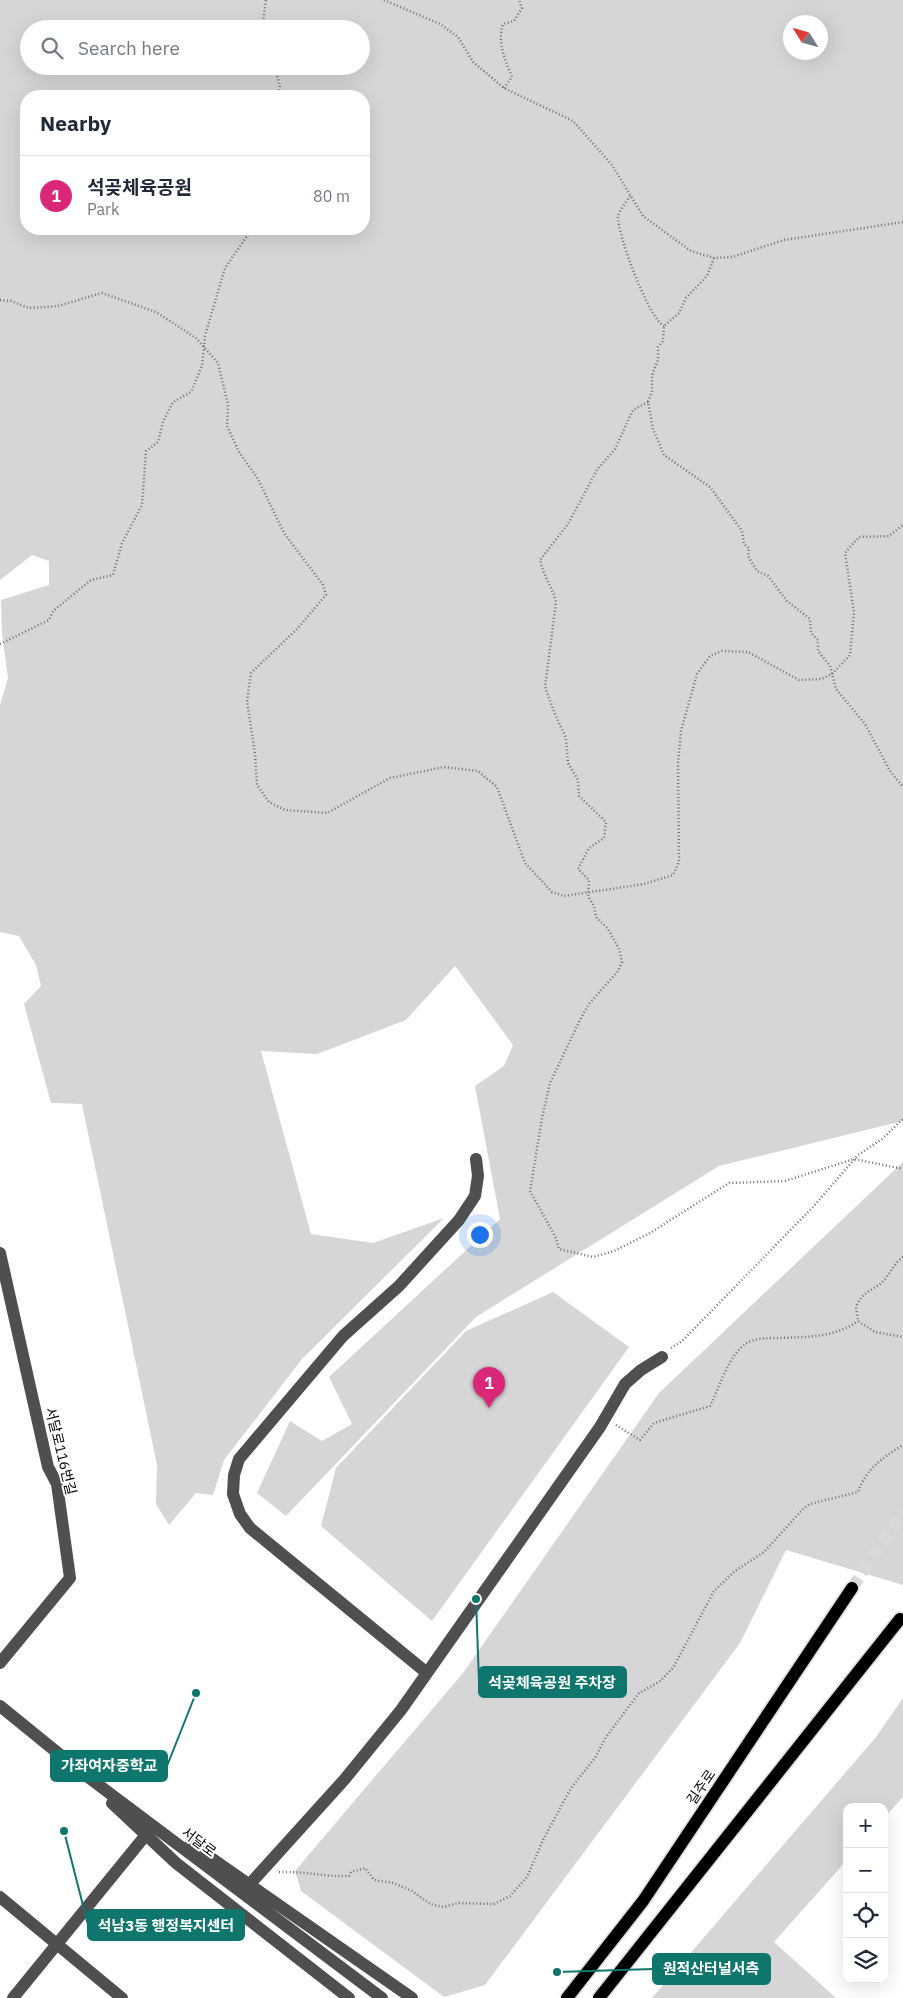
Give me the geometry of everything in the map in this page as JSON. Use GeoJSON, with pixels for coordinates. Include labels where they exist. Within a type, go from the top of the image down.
{"type":"FeatureCollection","features":[{"type":"Feature","properties":{"kind":"main road","name":"길주로"},"geometry":{"type":"LineString","coordinates":[[568,1998],[643,1901],[852,1588]]}},
{"type":"Feature","properties":{"kind":"main road"},"geometry":{"type":"LineString","coordinates":[[599,1998],[900,1619]]}},
{"type":"Feature","properties":{"kind":"street"},"geometry":{"type":"LineString","coordinates":[[426,1673],[250,1528],[240,1514],[233,1494],[234,1475],[239,1459],[300,1384],[343,1336],[399,1286],[460,1220],[475,1196],[478,1176],[476,1159]]}},
{"type":"Feature","properties":{"kind":"street","name":"서달로116번길"},"geometry":{"type":"LineString","coordinates":[[0,1254],[48,1467],[57,1484],[70,1578],[0,1663]]}},
{"type":"Feature","properties":{"kind":"street"},"geometry":{"type":"LineString","coordinates":[[249,1885],[344,1780],[401,1710],[472,1612],[605,1419],[625,1384],[641,1370],[662,1357]]}},
{"type":"Feature","properties":{"kind":"street","name":"서달로"},"geometry":{"type":"LineString","coordinates":[[0,1706],[80,1771],[382,1998]]}},
{"type":"Feature","properties":{"kind":"street"},"geometry":{"type":"LineString","coordinates":[[80,1771],[145,1836],[176,1863],[349,1998]]}},
{"type":"Feature","properties":{"kind":"street"},"geometry":{"type":"LineString","coordinates":[[80,1771],[412,1998]]}},
{"type":"Feature","properties":{"kind":"street"},"geometry":{"type":"LineString","coordinates":[[13,1998],[145,1836]]}},
{"type":"Feature","properties":{"kind":"street"},"geometry":{"type":"LineString","coordinates":[[0,1897],[122,1998]]}},
{"type":"Feature","properties":{"kind":"path"},"geometry":{"type":"LineString","coordinates":[[263,20],[266,0]]}},
{"type":"Feature","properties":{"kind":"path"},"geometry":{"type":"LineString","coordinates":[[384,0],[440,24],[458,37],[473,62],[504,88],[573,121],[612,165],[643,216],[655,227],[691,251],[714,258],[732,257],[784,240],[903,222]]}},
{"type":"Feature","properties":{"kind":"path"},"geometry":{"type":"LineString","coordinates":[[504,88],[512,77],[502,52],[499,34],[503,24],[514,21],[522,8],[519,0]]}},
{"type":"Feature","properties":{"kind":"path"},"geometry":{"type":"LineString","coordinates":[[277,75],[279,90]]}},
{"type":"Feature","properties":{"kind":"path"},"geometry":{"type":"LineString","coordinates":[[630,196],[618,216],[620,229],[630,264],[649,306],[659,324],[664,326]]}},
{"type":"Feature","properties":{"kind":"path"},"geometry":{"type":"LineString","coordinates":[[0,644],[49,620],[53,611],[91,580],[113,575],[122,543],[142,505],[146,451],[158,442],[163,422],[173,402],[191,392],[202,366],[204,346],[225,268],[248,235]]}},
{"type":"Feature","properties":{"kind":"path"},"geometry":{"type":"LineString","coordinates":[[714,258],[707,276],[686,298],[679,313],[664,326],[663,341],[658,347],[658,360],[652,375],[652,392],[648,402],[653,429],[664,456],[710,487],[742,531],[744,544],[749,548],[748,556],[758,571],[768,576],[787,601],[810,619],[811,633],[818,640],[818,652],[830,666],[836,688],[865,724],[890,771],[903,787]]}},
{"type":"Feature","properties":{"kind":"path"},"geometry":{"type":"LineString","coordinates":[[0,300],[11,301],[29,308],[49,306],[102,293],[156,312],[204,346],[218,363],[228,405],[227,426],[239,452],[258,479],[284,533],[323,585],[326,595],[297,629],[251,674],[248,701],[256,754],[257,785],[270,802],[285,810],[326,813],[390,778],[444,767],[478,771],[497,787],[525,863],[552,892],[564,896],[644,884],[673,875],[680,862],[678,763],[681,731],[696,674],[710,656],[722,651],[748,652],[799,680],[822,679],[832,674],[850,655],[854,612],[845,553],[859,538],[889,536],[903,525]]}},
{"type":"Feature","properties":{"kind":"path"},"geometry":{"type":"LineString","coordinates":[[648,402],[633,410],[615,450],[597,470],[568,524],[540,560],[544,578],[552,589],[556,602],[545,687],[566,738],[568,763],[578,780],[579,796],[606,822],[604,838],[588,848],[578,868],[589,880],[588,893],[594,906],[596,917],[608,930],[622,962],[618,971],[589,1004],[550,1083],[530,1190],[556,1238],[559,1249],[596,1257],[614,1251],[650,1232],[729,1183],[785,1182],[854,1159],[903,1170]]}},
{"type":"Feature","properties":{"kind":"path"},"geometry":{"type":"LineString","coordinates":[[662,1357],[682,1341],[813,1207],[854,1159],[903,1119]]}},
{"type":"Feature","properties":{"kind":"path"},"geometry":{"type":"LineString","coordinates":[[858,1320],[857,1305],[869,1290],[881,1283],[894,1263],[903,1257]]}},
{"type":"Feature","properties":{"kind":"path"},"geometry":{"type":"LineString","coordinates":[[858,1320],[875,1332],[903,1337]]}},
{"type":"Feature","properties":{"kind":"path"},"geometry":{"type":"LineString","coordinates":[[605,1419],[640,1440],[654,1423],[710,1406],[727,1368],[746,1343],[763,1339],[810,1337],[835,1333],[845,1330],[858,1320]]}},
{"type":"Feature","properties":{"kind":"path"},"geometry":{"type":"LineString","coordinates":[[259,1874],[300,1871],[327,1877],[349,1876],[351,1872],[365,1868],[374,1880],[393,1883],[412,1890],[430,1904],[443,1907],[459,1902],[494,1904],[510,1896],[527,1877],[543,1840],[572,1788],[595,1758],[606,1736],[639,1693],[659,1682],[673,1668],[714,1591],[735,1572],[764,1552],[804,1508],[810,1504],[858,1492],[864,1477],[886,1456],[903,1445]]}},
{"type":"Feature","properties":{"kind":"shaded area"},"geometry":{"type":"Polygon","coordinates":[[[0,0],[903,0],[903,1121],[719,1166],[476,1317],[286,1516],[257,1493],[290,1421],[322,1441],[352,1424],[329,1377],[500,1219],[475,1086],[504,1066],[513,1045],[455,966],[406,1020],[317,1054],[261,1051],[311,1234],[373,1243],[444,1218],[302,1359],[224,1460],[213,1495],[196,1493],[169,1525],[156,1504],[157,1465],[82,1104],[51,1103],[24,1004],[41,986],[36,965],[19,936],[0,932],[0,705],[8,678],[2,634],[1,600],[49,585],[49,561],[32,555],[0,580],[0,0]]]}},
{"type":"Feature","properties":{"kind":"shaded area"},"geometry":{"type":"Polygon","coordinates":[[[903,1162],[903,1585],[786,1550],[740,1643],[485,1985],[444,1997],[301,1891],[295,1871],[463,1673],[659,1393],[903,1162]]]}},
{"type":"Feature","properties":{"kind":"shaded area"},"geometry":{"type":"Polygon","coordinates":[[[553,1292],[629,1347],[432,1621],[321,1526],[336,1468],[466,1331],[553,1292]]]}},
{"type":"Feature","properties":{"kind":"shaded area"},"geometry":{"type":"Polygon","coordinates":[[[903,1698],[903,1797],[888,1814],[888,1803],[843,1803],[843,1864],[774,1942],[836,1998],[652,1998],[876,1737],[903,1698]]]}},
{"type":"Feature","properties":{"kind":"tunnel"},"geometry":{"type":"LineString","coordinates":[[852,1588],[903,1511]]}},
{"type":"Feature","properties":{"kind":"place","name":"석곶체육공원"},"geometry":{"type":"Point","coordinates":[489,1408]}},
{"type":"Feature","properties":{"kind":"place","name":"석곶체육공원 주차장"},"geometry":{"type":"Point","coordinates":[476,1599]}},
{"type":"Feature","properties":{"kind":"place","name":"가좌여자중학교"},"geometry":{"type":"Point","coordinates":[196,1693]}},
{"type":"Feature","properties":{"kind":"place","name":"석남3동 행정복지센터"},"geometry":{"type":"Point","coordinates":[64,1831]}},
{"type":"Feature","properties":{"kind":"place","name":"원적산터널서측"},"geometry":{"type":"Point","coordinates":[557,1972]}}]}
